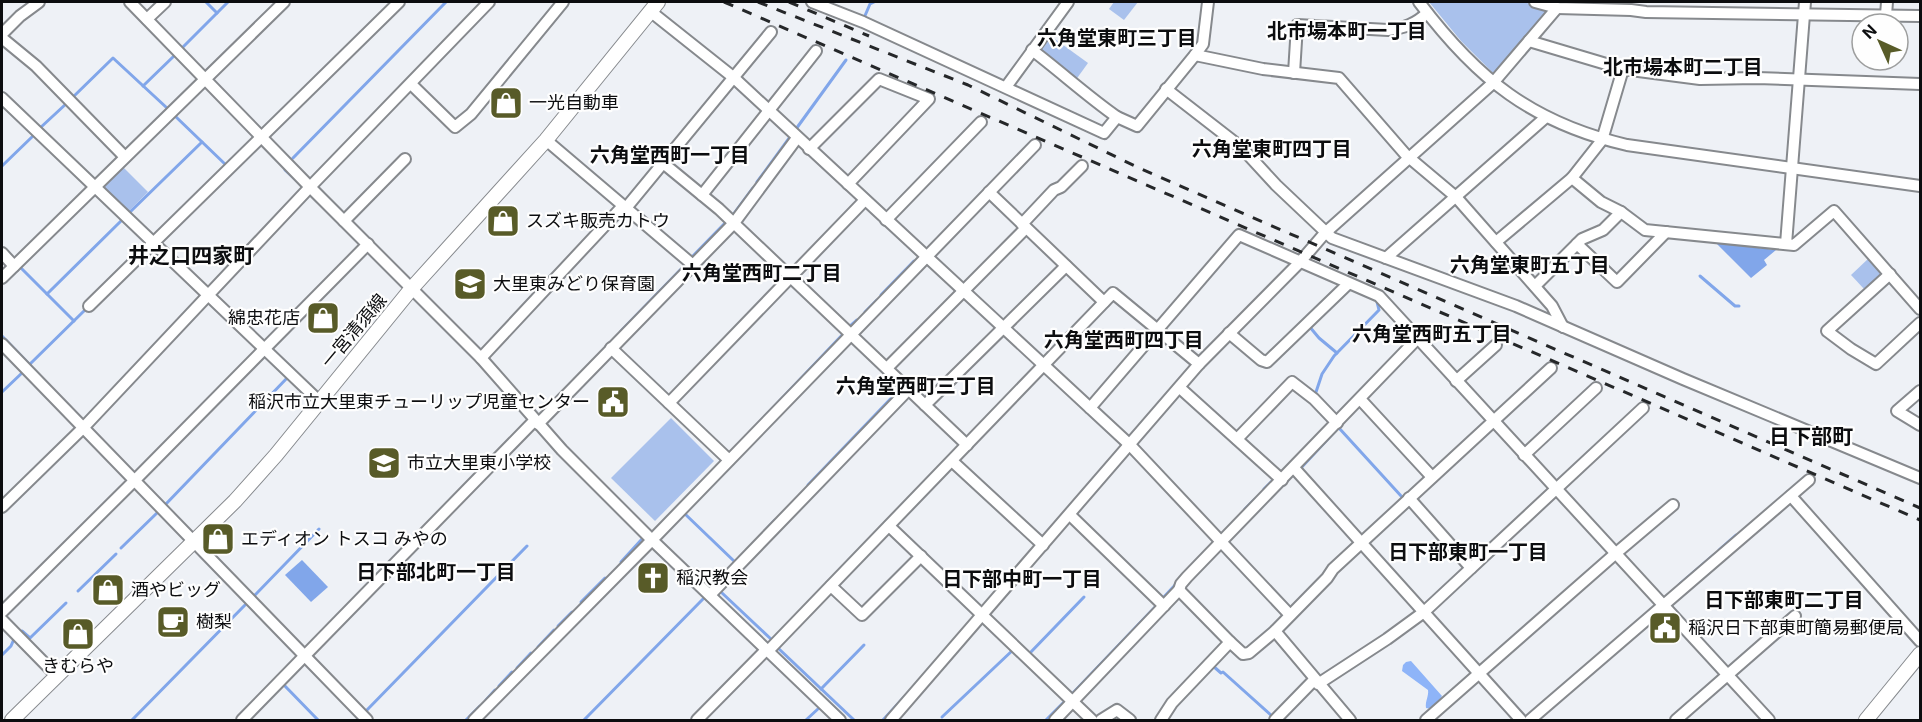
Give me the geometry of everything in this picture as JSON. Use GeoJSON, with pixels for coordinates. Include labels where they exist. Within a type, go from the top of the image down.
{"type":"FeatureCollection","features":[{"type":"Feature","properties":{"kind":"main road","name":"一宮清須線"},"geometry":{"type":"LineString","coordinates":[[12,720],[193,543],[257,476],[412,288],[546,140],[654,6]]}},
{"type":"Feature","properties":{"kind":"main road"},"geometry":{"type":"LineString","coordinates":[[1866,720],[1920,654]]}},
{"type":"Feature","properties":{"kind":"street"},"geometry":{"type":"LineString","coordinates":[[39,2],[3,32],[125,157]]}},
{"type":"Feature","properties":{"kind":"street"},"geometry":{"type":"LineString","coordinates":[[130,2],[310,188],[481,358],[536,422],[652,540],[840,720]]}},
{"type":"Feature","properties":{"kind":"street"},"geometry":{"type":"LineString","coordinates":[[147,18],[165,2]]}},
{"type":"Feature","properties":{"kind":"street"},"geometry":{"type":"LineString","coordinates":[[2,278],[284,2]]}},
{"type":"Feature","properties":{"kind":"street"},"geometry":{"type":"LineString","coordinates":[[89,306],[399,2]]}},
{"type":"Feature","properties":{"kind":"street"},"geometry":{"type":"LineString","coordinates":[[2,507],[83,429],[489,2]]}},
{"type":"Feature","properties":{"kind":"street"},"geometry":{"type":"LineString","coordinates":[[411,84],[455,127],[471,114],[563,2]]}},
{"type":"Feature","properties":{"kind":"street"},"geometry":{"type":"LineString","coordinates":[[812,2],[863,22],[1104,133],[1117,117]]}},
{"type":"Feature","properties":{"kind":"street"},"geometry":{"type":"LineString","coordinates":[[1006,87],[1068,2]]}},
{"type":"Feature","properties":{"kind":"street"},"geometry":{"type":"LineString","coordinates":[[1032,50],[1091,99],[1117,117],[1137,126],[1203,44],[1208,2]]}},
{"type":"Feature","properties":{"kind":"street"},"geometry":{"type":"LineString","coordinates":[[1419,2],[1452,44],[1509,96],[1546,117],[1584,134],[1627,145],[1920,186]]}},
{"type":"Feature","properties":{"kind":"street"},"geometry":{"type":"LineString","coordinates":[[1535,2],[1557,8],[1630,6],[1646,12],[1850,15]]}},
{"type":"Feature","properties":{"kind":"street"},"geometry":{"type":"LineString","coordinates":[[1786,244],[1805,2]]}},
{"type":"Feature","properties":{"kind":"street"},"geometry":{"type":"LineString","coordinates":[[654,6],[680,33],[733,77],[1130,445],[1290,615]]}},
{"type":"Feature","properties":{"kind":"street"},"geometry":{"type":"LineString","coordinates":[[891,720],[1199,364],[1300,262],[1325,232],[1493,83],[1557,8]]}},
{"type":"Feature","properties":{"kind":"street"},"geometry":{"type":"LineString","coordinates":[[1294,73],[1297,25],[1388,30],[1418,22],[1427,13]]}},
{"type":"Feature","properties":{"kind":"street"},"geometry":{"type":"LineString","coordinates":[[481,358],[624,207],[771,32]]}},
{"type":"Feature","properties":{"kind":"street"},"geometry":{"type":"LineString","coordinates":[[1529,41],[1623,69],[1700,79],[1757,78],[1920,84]]}},
{"type":"Feature","properties":{"kind":"street"},"geometry":{"type":"LineString","coordinates":[[702,195],[816,51]]}},
{"type":"Feature","properties":{"kind":"street"},"geometry":{"type":"LineString","coordinates":[[1195,55],[1263,69],[1339,78],[1409,158],[1456,197],[1552,306],[1563,327]]}},
{"type":"Feature","properties":{"kind":"street"},"geometry":{"type":"LineString","coordinates":[[1496,242],[1572,178],[1602,140],[1623,69]]}},
{"type":"Feature","properties":{"kind":"street"},"geometry":{"type":"LineString","coordinates":[[809,149],[879,78],[929,99],[848,184]]}},
{"type":"Feature","properties":{"kind":"street"},"geometry":{"type":"LineString","coordinates":[[1166,89],[1242,148],[1332,238],[1516,306],[1683,380],[1920,478]]}},
{"type":"Feature","properties":{"kind":"street"},"geometry":{"type":"LineString","coordinates":[[2,98],[319,401]]}},
{"type":"Feature","properties":{"kind":"street"},"geometry":{"type":"LineString","coordinates":[[1386,258],[1546,117]]}},
{"type":"Feature","properties":{"kind":"street"},"geometry":{"type":"LineString","coordinates":[[886,220],[981,122]]}},
{"type":"Feature","properties":{"kind":"street"},"geometry":{"type":"LineString","coordinates":[[242,720],[734,223],[797,138]]}},
{"type":"Feature","properties":{"kind":"street"},"geometry":{"type":"LineString","coordinates":[[546,140],[693,265]]}},
{"type":"Feature","properties":{"kind":"street"},"geometry":{"type":"LineString","coordinates":[[474,720],[652,540],[1035,144]]}},
{"type":"Feature","properties":{"kind":"street"},"geometry":{"type":"LineString","coordinates":[[344,221],[405,159]]}},
{"type":"Feature","properties":{"kind":"street"},"geometry":{"type":"LineString","coordinates":[[663,163],[734,223],[967,445]]}},
{"type":"Feature","properties":{"kind":"street"},"geometry":{"type":"LineString","coordinates":[[887,368],[1024,226],[1054,189],[1061,187],[1082,166]]}},
{"type":"Feature","properties":{"kind":"street"},"geometry":{"type":"LineString","coordinates":[[1572,178],[1601,202],[1621,212],[1645,230],[1794,245],[1834,211],[1920,309]]}},
{"type":"Feature","properties":{"kind":"street"},"geometry":{"type":"LineString","coordinates":[[989,192],[1104,302]]}},
{"type":"Feature","properties":{"kind":"street"},"geometry":{"type":"LineString","coordinates":[[669,403],[865,200]]}},
{"type":"Feature","properties":{"kind":"street"},"geometry":{"type":"LineString","coordinates":[[1535,286],[1582,239],[1603,230],[1621,212]]}},
{"type":"Feature","properties":{"kind":"street"},"geometry":{"type":"LineString","coordinates":[[1577,244],[1617,282],[1666,232]]}},
{"type":"Feature","properties":{"kind":"street"},"geometry":{"type":"LineString","coordinates":[[1090,408],[1239,235],[1379,296],[1769,720]]}},
{"type":"Feature","properties":{"kind":"street"},"geometry":{"type":"LineString","coordinates":[[2,612],[368,244]]}},
{"type":"Feature","properties":{"kind":"street"},"geometry":{"type":"LineString","coordinates":[[2,253],[14,266]]}},
{"type":"Feature","properties":{"kind":"street"},"geometry":{"type":"LineString","coordinates":[[926,405],[1065,266]]}},
{"type":"Feature","properties":{"kind":"street"},"geometry":{"type":"LineString","coordinates":[[1890,274],[1827,330],[1851,349],[1876,364],[1920,323]]}},
{"type":"Feature","properties":{"kind":"street"},"geometry":{"type":"LineString","coordinates":[[1229,333],[1261,360],[1267,362],[1348,284]]}},
{"type":"Feature","properties":{"kind":"street"},"geometry":{"type":"LineString","coordinates":[[697,720],[831,586],[1113,293],[1199,364]]}},
{"type":"Feature","properties":{"kind":"street"},"geometry":{"type":"LineString","coordinates":[[1055,720],[1179,590],[1181,584],[1417,339]]}},
{"type":"Feature","properties":{"kind":"street"},"geometry":{"type":"LineString","coordinates":[[2,344],[367,720]]}},
{"type":"Feature","properties":{"kind":"street"},"geometry":{"type":"LineString","coordinates":[[1456,381],[1496,345]]}},
{"type":"Feature","properties":{"kind":"street"},"geometry":{"type":"LineString","coordinates":[[611,348],[729,460]]}},
{"type":"Feature","properties":{"kind":"street"},"geometry":{"type":"LineString","coordinates":[[1179,590],[1243,654],[1249,653],[1275,631],[1361,542],[1551,368]]}},
{"type":"Feature","properties":{"kind":"street"},"geometry":{"type":"LineString","coordinates":[[1238,438],[1292,382],[1314,399],[1337,423]]}},
{"type":"Feature","properties":{"kind":"street"},"geometry":{"type":"LineString","coordinates":[[1180,388],[1282,480]]}},
{"type":"Feature","properties":{"kind":"street"},"geometry":{"type":"LineString","coordinates":[[1524,455],[1596,388]]}},
{"type":"Feature","properties":{"kind":"street"},"geometry":{"type":"LineString","coordinates":[[710,596],[909,389]]}},
{"type":"Feature","properties":{"kind":"street"},"geometry":{"type":"LineString","coordinates":[[1920,391],[1897,411],[1920,425]]}},
{"type":"Feature","properties":{"kind":"street"},"geometry":{"type":"LineString","coordinates":[[1360,399],[1432,477]]}},
{"type":"Feature","properties":{"kind":"street"},"geometry":{"type":"LineString","coordinates":[[1275,720],[1316,682],[1387,639],[1424,612],[1643,408]]}},
{"type":"Feature","properties":{"kind":"street"},"geometry":{"type":"LineString","coordinates":[[952,461],[1043,545]]}},
{"type":"Feature","properties":{"kind":"street"},"geometry":{"type":"LineString","coordinates":[[1294,468],[1521,720]]}},
{"type":"Feature","properties":{"kind":"street"},"geometry":{"type":"LineString","coordinates":[[1530,720],[1809,480]]}},
{"type":"Feature","properties":{"kind":"street"},"geometry":{"type":"LineString","coordinates":[[1791,496],[1920,641]]}},
{"type":"Feature","properties":{"kind":"street"},"geometry":{"type":"LineString","coordinates":[[1409,498],[1471,568]]}},
{"type":"Feature","properties":{"kind":"street"},"geometry":{"type":"LineString","coordinates":[[1426,720],[1673,505]]}},
{"type":"Feature","properties":{"kind":"street"},"geometry":{"type":"LineString","coordinates":[[1070,515],[1164,606]]}},
{"type":"Feature","properties":{"kind":"street"},"geometry":{"type":"LineString","coordinates":[[889,526],[1092,720]]}},
{"type":"Feature","properties":{"kind":"street"},"geometry":{"type":"LineString","coordinates":[[831,586],[862,615],[921,556]]}},
{"type":"Feature","properties":{"kind":"street"},"geometry":{"type":"LineString","coordinates":[[1676,720],[1795,616]]}},
{"type":"Feature","properties":{"kind":"street"},"geometry":{"type":"LineString","coordinates":[[2,620],[56,675]]}},
{"type":"Feature","properties":{"kind":"street"},"geometry":{"type":"LineString","coordinates":[[1275,631],[1350,720]]}},
{"type":"Feature","properties":{"kind":"street"},"geometry":{"type":"LineString","coordinates":[[1161,720],[1172,703],[1230,642]]}},
{"type":"Feature","properties":{"kind":"street"},"geometry":{"type":"LineString","coordinates":[[1101,720],[1117,710],[1130,720]]}},
{"type":"Feature","properties":{"kind":"shaded area"},"geometry":{"type":"Polygon","coordinates":[[[1114,2],[1138,2],[1124,20],[1109,9],[1114,2]]]}},
{"type":"Feature","properties":{"kind":"shaded area"},"geometry":{"type":"Polygon","coordinates":[[[1429,2],[1524,2],[1544,8],[1546,13],[1496,72],[1492,72],[1461,41],[1429,2]]]}},
{"type":"Feature","properties":{"kind":"shaded area"},"geometry":{"type":"Polygon","coordinates":[[[1048,34],[1088,63],[1075,81],[1038,52],[1048,34]]]}},
{"type":"Feature","properties":{"kind":"shaded area"},"geometry":{"type":"Polygon","coordinates":[[[122,166],[148,192],[127,213],[103,189],[103,185],[122,166]]]}},
{"type":"Feature","properties":{"kind":"shaded area"},"geometry":{"type":"Polygon","coordinates":[[[1716,243],[1776,250],[1764,260],[1767,265],[1751,278],[1716,243]]]}},
{"type":"Feature","properties":{"kind":"shaded area"},"geometry":{"type":"Polygon","coordinates":[[[1869,258],[1881,271],[1881,276],[1865,290],[1851,275],[1869,258]]]}},
{"type":"Feature","properties":{"kind":"shaded area"},"geometry":{"type":"Polygon","coordinates":[[[671,418],[714,461],[655,521],[611,478],[671,418]]]}},
{"type":"Feature","properties":{"kind":"shaded area"},"geometry":{"type":"Polygon","coordinates":[[[302,560],[328,587],[311,602],[285,575],[302,560]]]}},
{"type":"Feature","properties":{"kind":"shaded area"},"geometry":{"type":"Polygon","coordinates":[[[1411,661],[1442,696],[1431,709],[1426,708],[1428,690],[1402,671],[1403,665],[1411,661]]]}},
{"type":"Feature","properties":{"kind":"waterway"},"geometry":{"type":"LineString","coordinates":[[206,2],[217,13]]}},
{"type":"Feature","properties":{"kind":"waterway"},"geometry":{"type":"LineString","coordinates":[[182,48],[228,2]]}},
{"type":"Feature","properties":{"kind":"waterway"},"geometry":{"type":"LineString","coordinates":[[293,158],[446,2]]}},
{"type":"Feature","properties":{"kind":"waterway"},"geometry":{"type":"LineString","coordinates":[[864,18],[870,4],[874,2]]}},
{"type":"Feature","properties":{"kind":"waterway"},"geometry":{"type":"LineString","coordinates":[[143,86],[175,55]]}},
{"type":"Feature","properties":{"kind":"waterway"},"geometry":{"type":"LineString","coordinates":[[72,98],[113,58],[167,108]]}},
{"type":"Feature","properties":{"kind":"waterway"},"geometry":{"type":"LineString","coordinates":[[796,129],[846,60]]}},
{"type":"Feature","properties":{"kind":"waterway"},"geometry":{"type":"LineString","coordinates":[[40,128],[67,103]]}},
{"type":"Feature","properties":{"kind":"waterway"},"geometry":{"type":"LineString","coordinates":[[175,116],[226,165]]}},
{"type":"Feature","properties":{"kind":"waterway"},"geometry":{"type":"LineString","coordinates":[[2,166],[34,135]]}},
{"type":"Feature","properties":{"kind":"waterway"},"geometry":{"type":"LineString","coordinates":[[757,182],[790,137]]}},
{"type":"Feature","properties":{"kind":"waterway"},"geometry":{"type":"LineString","coordinates":[[129,213],[202,142]]}},
{"type":"Feature","properties":{"kind":"waterway"},"geometry":{"type":"LineString","coordinates":[[285,170],[297,181]]}},
{"type":"Feature","properties":{"kind":"waterway"},"geometry":{"type":"LineString","coordinates":[[733,215],[753,188]]}},
{"type":"Feature","properties":{"kind":"waterway"},"geometry":{"type":"LineString","coordinates":[[47,294],[122,220]]}},
{"type":"Feature","properties":{"kind":"waterway"},"geometry":{"type":"LineString","coordinates":[[691,258],[726,222]]}},
{"type":"Feature","properties":{"kind":"waterway"},"geometry":{"type":"LineString","coordinates":[[881,295],[914,261]]}},
{"type":"Feature","properties":{"kind":"waterway"},"geometry":{"type":"LineString","coordinates":[[621,331],[685,265]]}},
{"type":"Feature","properties":{"kind":"waterway"},"geometry":{"type":"LineString","coordinates":[[21,268],[74,321]]}},
{"type":"Feature","properties":{"kind":"waterway"},"geometry":{"type":"LineString","coordinates":[[1700,276],[1735,306],[1739,306]]}},
{"type":"Feature","properties":{"kind":"waterway"},"geometry":{"type":"LineString","coordinates":[[865,312],[877,300]]}},
{"type":"Feature","properties":{"kind":"waterway"},"geometry":{"type":"LineString","coordinates":[[1315,395],[1322,374],[1334,356],[1379,310],[1377,302]]}},
{"type":"Feature","properties":{"kind":"waterway"},"geometry":{"type":"LineString","coordinates":[[29,365],[86,309]]}},
{"type":"Feature","properties":{"kind":"waterway"},"geometry":{"type":"LineString","coordinates":[[849,327],[857,320]]}},
{"type":"Feature","properties":{"kind":"waterway"},"geometry":{"type":"LineString","coordinates":[[1309,326],[1337,353]]}},
{"type":"Feature","properties":{"kind":"waterway"},"geometry":{"type":"LineString","coordinates":[[753,429],[845,332]]}},
{"type":"Feature","properties":{"kind":"waterway"},"geometry":{"type":"LineString","coordinates":[[2,336],[30,365]]}},
{"type":"Feature","properties":{"kind":"waterway"},"geometry":{"type":"LineString","coordinates":[[2,392],[23,372]]}},
{"type":"Feature","properties":{"kind":"waterway"},"geometry":{"type":"LineString","coordinates":[[165,505],[288,377]]}},
{"type":"Feature","properties":{"kind":"waterway"},"geometry":{"type":"LineString","coordinates":[[808,485],[899,390]]}},
{"type":"Feature","properties":{"kind":"waterway"},"geometry":{"type":"LineString","coordinates":[[1300,469],[1338,428]]}},
{"type":"Feature","properties":{"kind":"waterway"},"geometry":{"type":"LineString","coordinates":[[1339,428],[1402,497]]}},
{"type":"Feature","properties":{"kind":"waterway"},"geometry":{"type":"LineString","coordinates":[[1264,489],[1275,478]]}},
{"type":"Feature","properties":{"kind":"waterway"},"geometry":{"type":"LineString","coordinates":[[1245,509],[1255,499]]}},
{"type":"Feature","properties":{"kind":"waterway"},"geometry":{"type":"LineString","coordinates":[[121,548],[158,512]]}},
{"type":"Feature","properties":{"kind":"waterway"},"geometry":{"type":"LineString","coordinates":[[685,514],[735,562]]}},
{"type":"Feature","properties":{"kind":"waterway"},"geometry":{"type":"LineString","coordinates":[[762,534],[775,520]]}},
{"type":"Feature","properties":{"kind":"waterway"},"geometry":{"type":"LineString","coordinates":[[255,595],[319,529]]}},
{"type":"Feature","properties":{"kind":"waterway"},"geometry":{"type":"LineString","coordinates":[[1719,550],[1736,535]]}},
{"type":"Feature","properties":{"kind":"waterway"},"geometry":{"type":"LineString","coordinates":[[621,562],[642,539]]}},
{"type":"Feature","properties":{"kind":"waterway"},"geometry":{"type":"LineString","coordinates":[[366,711],[527,546]]}},
{"type":"Feature","properties":{"kind":"waterway"},"geometry":{"type":"LineString","coordinates":[[78,591],[116,554]]}},
{"type":"Feature","properties":{"kind":"waterway"},"geometry":{"type":"LineString","coordinates":[[1680,584],[1715,554]]}},
{"type":"Feature","properties":{"kind":"waterway"},"geometry":{"type":"LineString","coordinates":[[581,602],[605,578]]}},
{"type":"Feature","properties":{"kind":"waterway"},"geometry":{"type":"LineString","coordinates":[[1162,599],[1176,584]]}},
{"type":"Feature","properties":{"kind":"waterway"},"geometry":{"type":"LineString","coordinates":[[721,592],[772,640],[774,638]]}},
{"type":"Feature","properties":{"kind":"waterway"},"geometry":{"type":"LineString","coordinates":[[1029,654],[1084,597]]}},
{"type":"Feature","properties":{"kind":"waterway"},"geometry":{"type":"LineString","coordinates":[[584,720],[703,599]]}},
{"type":"Feature","properties":{"kind":"waterway"},"geometry":{"type":"LineString","coordinates":[[22,631],[30,638],[66,603]]}},
{"type":"Feature","properties":{"kind":"waterway"},"geometry":{"type":"LineString","coordinates":[[132,720],[245,605]]}},
{"type":"Feature","properties":{"kind":"waterway"},"geometry":{"type":"LineString","coordinates":[[1072,694],[1157,605]]}},
{"type":"Feature","properties":{"kind":"waterway"},"geometry":{"type":"LineString","coordinates":[[558,626],[572,612]]}},
{"type":"Feature","properties":{"kind":"waterway"},"geometry":{"type":"LineString","coordinates":[[538,647],[554,630]]}},
{"type":"Feature","properties":{"kind":"waterway"},"geometry":{"type":"LineString","coordinates":[[2,655],[14,639]]}},
{"type":"Feature","properties":{"kind":"waterway"},"geometry":{"type":"LineString","coordinates":[[821,689],[864,645]]}},
{"type":"Feature","properties":{"kind":"waterway"},"geometry":{"type":"LineString","coordinates":[[778,648],[854,720]]}},
{"type":"Feature","properties":{"kind":"waterway"},"geometry":{"type":"LineString","coordinates":[[942,717],[1014,649]]}},
{"type":"Feature","properties":{"kind":"waterway"},"geometry":{"type":"LineString","coordinates":[[517,668],[531,653]]}},
{"type":"Feature","properties":{"kind":"waterway"},"geometry":{"type":"LineString","coordinates":[[1212,667],[1223,672],[1273,717]]}},
{"type":"Feature","properties":{"kind":"waterway"},"geometry":{"type":"LineString","coordinates":[[499,686],[512,672]]}},
{"type":"Feature","properties":{"kind":"waterway"},"geometry":{"type":"LineString","coordinates":[[284,685],[318,720]]}},
{"type":"Feature","properties":{"kind":"waterway"},"geometry":{"type":"LineString","coordinates":[[486,700],[495,690]]}},
{"type":"Feature","properties":{"kind":"waterway"},"geometry":{"type":"LineString","coordinates":[[883,720],[906,695]]}},
{"type":"Feature","properties":{"kind":"waterway"},"geometry":{"type":"LineString","coordinates":[[1046,720],[1066,700]]}},
{"type":"Feature","properties":{"kind":"waterway"},"geometry":{"type":"LineString","coordinates":[[466,720],[480,706]]}},
{"type":"Feature","properties":{"kind":"waterway"},"geometry":{"type":"LineString","coordinates":[[806,720],[819,708]]}},
{"type":"Feature","properties":{"kind":"railway"},"geometry":{"type":"LineString","coordinates":[[724,2],[1920,520]]}},
{"type":"Feature","properties":{"kind":"railway"},"geometry":{"type":"LineString","coordinates":[[758,2],[968,85],[1139,168],[1920,508]]}},
{"type":"Feature","properties":{"kind":"railway"},"geometry":{"type":"LineString","coordinates":[[789,2],[869,36]]}},
{"type":"Feature","properties":{"kind":"place","name":"一光自動車"},"geometry":{"type":"Point","coordinates":[506,103]}},
{"type":"Feature","properties":{"kind":"place","name":"スズキ販売カトウ"},"geometry":{"type":"Point","coordinates":[503,221]}},
{"type":"Feature","properties":{"kind":"place","name":"大里東みどり保育園"},"geometry":{"type":"Point","coordinates":[470,284]}},
{"type":"Feature","properties":{"kind":"place","name":"綿忠花店"},"geometry":{"type":"Point","coordinates":[323,318]}},
{"type":"Feature","properties":{"kind":"place","name":"稲沢市立大里東チューリップ児童センター"},"geometry":{"type":"Point","coordinates":[613,402]}},
{"type":"Feature","properties":{"kind":"place","name":"市立大里東小学校"},"geometry":{"type":"Point","coordinates":[384,463]}},
{"type":"Feature","properties":{"kind":"place","name":"エディオン トスコ みやの"},"geometry":{"type":"Point","coordinates":[218,539]}},
{"type":"Feature","properties":{"kind":"place","name":"稲沢教会"},"geometry":{"type":"Point","coordinates":[653,578]}},
{"type":"Feature","properties":{"kind":"place","name":"酒やビッグ"},"geometry":{"type":"Point","coordinates":[108,590]}},
{"type":"Feature","properties":{"kind":"place","name":"樹梨"},"geometry":{"type":"Point","coordinates":[173,622]}},
{"type":"Feature","properties":{"kind":"place","name":"稲沢日下部東町簡易郵便局"},"geometry":{"type":"Point","coordinates":[1665,628]}},
{"type":"Feature","properties":{"kind":"place","name":"きむらや"},"geometry":{"type":"Point","coordinates":[78,634]}},
{"type":"Feature","properties":{"kind":"district","name":"北市場本町一丁目"},"geometry":{"type":"Point","coordinates":[1347,31]}},
{"type":"Feature","properties":{"kind":"district","name":"六角堂東町三丁目"},"geometry":{"type":"Point","coordinates":[1117,38]}},
{"type":"Feature","properties":{"kind":"district","name":"北市場本町二丁目"},"geometry":{"type":"Point","coordinates":[1683,67]}},
{"type":"Feature","properties":{"kind":"district","name":"六角堂東町四丁目"},"geometry":{"type":"Point","coordinates":[1272,149]}},
{"type":"Feature","properties":{"kind":"district","name":"六角堂西町一丁目"},"geometry":{"type":"Point","coordinates":[670,155]}},
{"type":"Feature","properties":{"kind":"district","name":"井之口四家町"},"geometry":{"type":"Point","coordinates":[191,256]}},
{"type":"Feature","properties":{"kind":"district","name":"六角堂東町五丁目"},"geometry":{"type":"Point","coordinates":[1530,265]}},
{"type":"Feature","properties":{"kind":"district","name":"六角堂西町二丁目"},"geometry":{"type":"Point","coordinates":[762,273]}},
{"type":"Feature","properties":{"kind":"district","name":"六角堂西町五丁目"},"geometry":{"type":"Point","coordinates":[1432,334]}},
{"type":"Feature","properties":{"kind":"district","name":"六角堂西町四丁目"},"geometry":{"type":"Point","coordinates":[1124,340]}},
{"type":"Feature","properties":{"kind":"district","name":"六角堂西町三丁目"},"geometry":{"type":"Point","coordinates":[916,386]}},
{"type":"Feature","properties":{"kind":"district","name":"日下部町"},"geometry":{"type":"Point","coordinates":[1811,437]}},
{"type":"Feature","properties":{"kind":"district","name":"日下部東町一丁目"},"geometry":{"type":"Point","coordinates":[1468,552]}},
{"type":"Feature","properties":{"kind":"district","name":"日下部北町一丁目"},"geometry":{"type":"Point","coordinates":[436,572]}},
{"type":"Feature","properties":{"kind":"district","name":"日下部中町一丁目"},"geometry":{"type":"Point","coordinates":[1022,579]}},
{"type":"Feature","properties":{"kind":"district","name":"日下部東町二丁目"},"geometry":{"type":"Point","coordinates":[1784,600]}}]}
